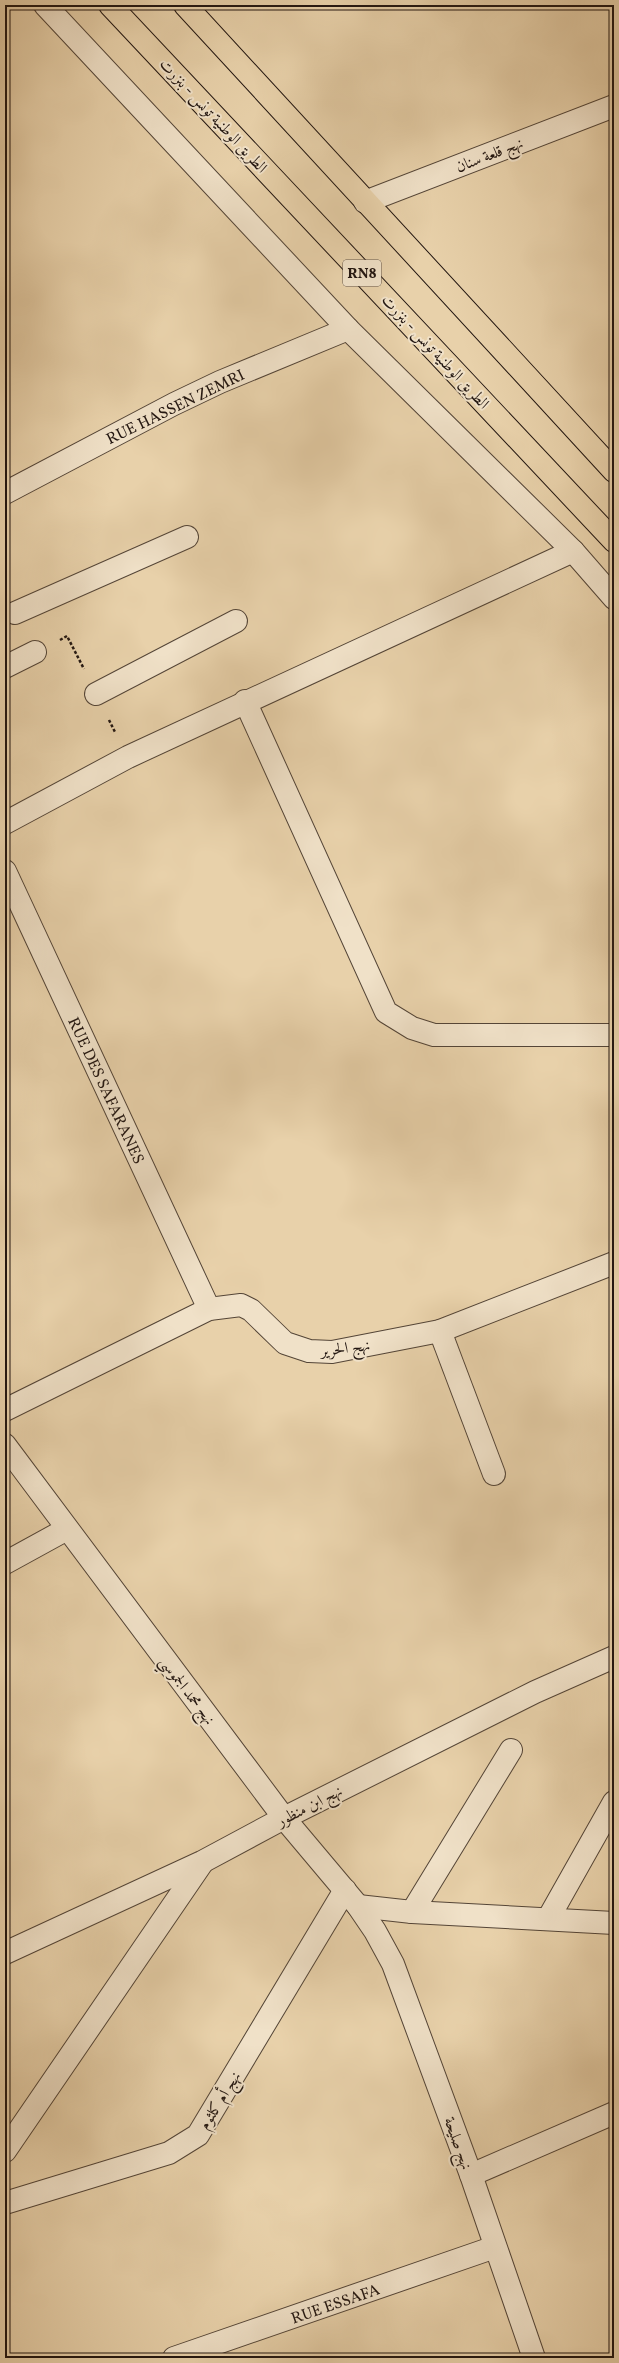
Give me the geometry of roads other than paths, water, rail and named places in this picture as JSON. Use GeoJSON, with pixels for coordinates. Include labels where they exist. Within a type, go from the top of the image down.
{"type":"FeatureCollection","features":[{"type":"Feature","properties":{"kind":"highway","name":"الطريق الوطنية تونس - بنزرت"},"geometry":{"type":"LineString","coordinates":[[110,5],[614,541]]}},
{"type":"Feature","properties":{"kind":"highway"},"geometry":{"type":"LineString","coordinates":[[184,5],[267,93],[365,202],[614,471]]}},
{"type":"Feature","properties":{"kind":"highway"},"geometry":{"type":"LineString","coordinates":[[198,5],[267,93]]}},
{"type":"Feature","properties":{"kind":"street"},"geometry":{"type":"LineString","coordinates":[[45,5],[348,329],[573,551],[614,598]]}},
{"type":"Feature","properties":{"kind":"street","name":"نهج قلعة سنان"},"geometry":{"type":"LineString","coordinates":[[365,202],[614,106]]}},
{"type":"Feature","properties":{"kind":"street","name":"RUE HASSEN ZEMRI"},"geometry":{"type":"LineString","coordinates":[[5,493],[174,404],[220,382],[348,329]]}},
{"type":"Feature","properties":{"kind":"street"},"geometry":{"type":"LineString","coordinates":[[15,613],[186,537]]}},
{"type":"Feature","properties":{"kind":"street"},"geometry":{"type":"LineString","coordinates":[[5,823],[128,757],[245,701],[573,551]]}},
{"type":"Feature","properties":{"kind":"street"},"geometry":{"type":"LineString","coordinates":[[96,694],[236,621]]}},
{"type":"Feature","properties":{"kind":"street"},"geometry":{"type":"LineString","coordinates":[[5,667],[35,652]]}},
{"type":"Feature","properties":{"kind":"street"},"geometry":{"type":"LineString","coordinates":[[245,701],[386,1012],[412,1028],[434,1035],[614,1035]]}},
{"type":"Feature","properties":{"kind":"street","name":"RUE DES SAFARANES"},"geometry":{"type":"LineString","coordinates":[[5,871],[209,1309]]}},
{"type":"Feature","properties":{"kind":"street","name":"نهج الحرير"},"geometry":{"type":"LineString","coordinates":[[5,1410],[209,1309],[241,1305],[251,1310],[285,1343],[309,1351],[332,1352],[440,1331],[614,1264]]}},
{"type":"Feature","properties":{"kind":"street"},"geometry":{"type":"LineString","coordinates":[[440,1331],[494,1474]]}},
{"type":"Feature","properties":{"kind":"street","name":"نهج محمد الجموسي"},"geometry":{"type":"LineString","coordinates":[[5,1444],[284,1818],[351,1898],[375,1931]]}},
{"type":"Feature","properties":{"kind":"street"},"geometry":{"type":"LineString","coordinates":[[5,1562],[67,1529]]}},
{"type":"Feature","properties":{"kind":"street","name":"نهج ابن منظور"},"geometry":{"type":"LineString","coordinates":[[5,1953],[202,1862],[284,1818],[535,1692],[614,1657]]}},
{"type":"Feature","properties":{"kind":"street"},"geometry":{"type":"LineString","coordinates":[[412,1912],[511,1750]]}},
{"type":"Feature","properties":{"kind":"street"},"geometry":{"type":"LineString","coordinates":[[548,1919],[614,1802]]}},
{"type":"Feature","properties":{"kind":"street"},"geometry":{"type":"LineString","coordinates":[[5,2151],[202,1862]]}},
{"type":"Feature","properties":{"kind":"street"},"geometry":{"type":"LineString","coordinates":[[351,1898],[412,1912],[614,1923]]}},
{"type":"Feature","properties":{"kind":"street","name":"نهج أم كلثوم"},"geometry":{"type":"LineString","coordinates":[[5,2203],[169,2153],[198,2135],[351,1898]]}},
{"type":"Feature","properties":{"kind":"street","name":"نهج صليحة"},"geometry":{"type":"LineString","coordinates":[[375,1931],[393,1964],[471,2176],[534,2358]]}},
{"type":"Feature","properties":{"kind":"street"},"geometry":{"type":"LineString","coordinates":[[471,2176],[614,2113]]}},
{"type":"Feature","properties":{"kind":"street","name":"RUE ESSAFA"},"geometry":{"type":"LineString","coordinates":[[174,2358],[495,2247]]}}]}
